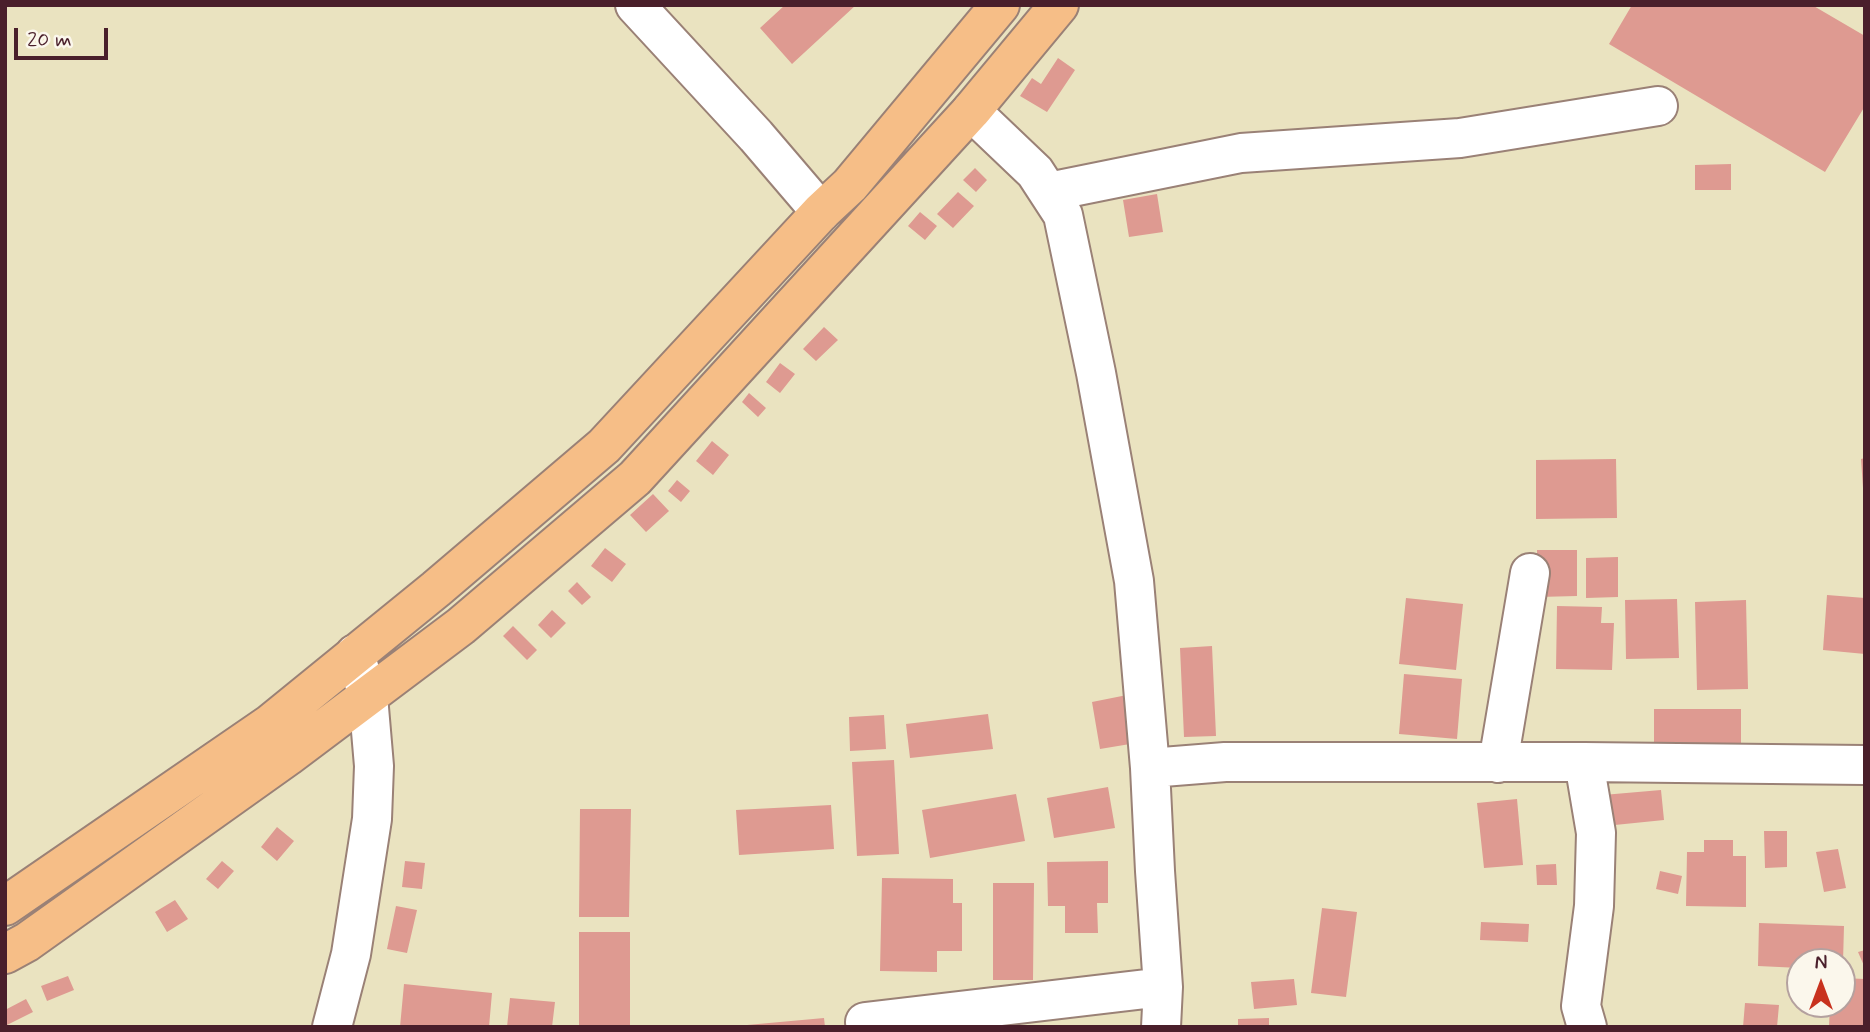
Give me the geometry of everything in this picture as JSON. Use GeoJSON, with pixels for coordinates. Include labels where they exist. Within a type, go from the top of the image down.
{"type":"FeatureCollection","features":[{"type":"Feature","properties":{"kind":"main road"},"geometry":{"type":"LineString","coordinates":[[5,905],[270,724],[436,589],[604,446],[821,212],[850,185],[1000,5]]}},
{"type":"Feature","properties":{"kind":"main road"},"geometry":{"type":"LineString","coordinates":[[5,954],[27,942],[288,756],[461,626],[635,478],[971,111],[1059,5]]}},
{"type":"Feature","properties":{"kind":"street"},"geometry":{"type":"LineString","coordinates":[[635,5],[756,136],[821,212]]}},
{"type":"Feature","properties":{"kind":"street"},"geometry":{"type":"LineString","coordinates":[[1048,192],[1241,153],[1460,138],[1658,106]]}},
{"type":"Feature","properties":{"kind":"street"},"geometry":{"type":"LineString","coordinates":[[971,111],[1035,172],[1063,215],[1096,373],[1132,568],[1150,768],[1163,988],[1161,1027]]}},
{"type":"Feature","properties":{"kind":"street"},"geometry":{"type":"LineString","coordinates":[[1498,763],[1530,573]]}},
{"type":"Feature","properties":{"kind":"street"},"geometry":{"type":"LineString","coordinates":[[332,1027],[351,954],[372,819],[374,766],[368,696],[355,654]]}},
{"type":"Feature","properties":{"kind":"street"},"geometry":{"type":"LineString","coordinates":[[1150,768],[1225,762],[1865,765]]}},
{"type":"Feature","properties":{"kind":"street"},"geometry":{"type":"LineString","coordinates":[[1584,762],[1596,833],[1594,906],[1580,1006],[1587,1027]]}},
{"type":"Feature","properties":{"kind":"street"},"geometry":{"type":"LineString","coordinates":[[865,1022],[1163,988]]}},
{"type":"Feature","properties":{"kind":"building"},"geometry":{"type":"Polygon","coordinates":[[[785,5],[856,5],[792,64],[760,28],[785,5]]]}},
{"type":"Feature","properties":{"kind":"building"},"geometry":{"type":"Polygon","coordinates":[[[1632,5],[1812,5],[1865,36],[1865,106],[1825,172],[1609,44],[1632,5]]]}},
{"type":"Feature","properties":{"kind":"building"},"geometry":{"type":"Polygon","coordinates":[[[1058,58],[1075,70],[1047,112],[1020,96],[1032,78],[1041,84],[1058,58]]]}},
{"type":"Feature","properties":{"kind":"building"},"geometry":{"type":"Polygon","coordinates":[[[1731,164],[1731,190],[1695,190],[1695,165],[1731,164]]]}},
{"type":"Feature","properties":{"kind":"building"},"geometry":{"type":"Polygon","coordinates":[[[975,168],[987,180],[976,192],[963,180],[975,168]]]}},
{"type":"Feature","properties":{"kind":"building"},"geometry":{"type":"Polygon","coordinates":[[[958,192],[974,206],[953,228],[937,214],[958,192]]]}},
{"type":"Feature","properties":{"kind":"building"},"geometry":{"type":"Polygon","coordinates":[[[1157,194],[1163,232],[1129,237],[1123,200],[1157,194]]]}},
{"type":"Feature","properties":{"kind":"building"},"geometry":{"type":"Polygon","coordinates":[[[920,212],[937,226],[925,240],[908,226],[920,212]]]}},
{"type":"Feature","properties":{"kind":"building"},"geometry":{"type":"Polygon","coordinates":[[[824,327],[838,340],[816,361],[803,349],[824,327]]]}},
{"type":"Feature","properties":{"kind":"building"},"geometry":{"type":"Polygon","coordinates":[[[780,363],[795,374],[780,393],[766,382],[780,363]]]}},
{"type":"Feature","properties":{"kind":"building"},"geometry":{"type":"Polygon","coordinates":[[[749,393],[766,408],[758,417],[742,402],[749,393]]]}},
{"type":"Feature","properties":{"kind":"building"},"geometry":{"type":"Polygon","coordinates":[[[712,441],[729,455],[713,475],[696,461],[712,441]]]}},
{"type":"Feature","properties":{"kind":"building"},"geometry":{"type":"Polygon","coordinates":[[[1865,458],[1865,488],[1863,488],[1861,459],[1865,458]]]}},
{"type":"Feature","properties":{"kind":"building"},"geometry":{"type":"Polygon","coordinates":[[[1616,459],[1617,518],[1536,519],[1536,460],[1616,459]]]}},
{"type":"Feature","properties":{"kind":"building"},"geometry":{"type":"Polygon","coordinates":[[[677,480],[690,491],[681,502],[668,491],[677,480]]]}},
{"type":"Feature","properties":{"kind":"building"},"geometry":{"type":"Polygon","coordinates":[[[653,494],[669,511],[646,532],[630,515],[653,494]]]}},
{"type":"Feature","properties":{"kind":"building"},"geometry":{"type":"Polygon","coordinates":[[[605,548],[626,564],[612,582],[591,566],[605,548]]]}},
{"type":"Feature","properties":{"kind":"building"},"geometry":{"type":"Polygon","coordinates":[[[1537,550],[1577,550],[1577,596],[1538,597],[1537,550]]]}},
{"type":"Feature","properties":{"kind":"building"},"geometry":{"type":"Polygon","coordinates":[[[1618,557],[1618,597],[1586,598],[1586,558],[1618,557]]]}},
{"type":"Feature","properties":{"kind":"building"},"geometry":{"type":"Polygon","coordinates":[[[577,582],[591,597],[582,605],[568,591],[577,582]]]}},
{"type":"Feature","properties":{"kind":"building"},"geometry":{"type":"Polygon","coordinates":[[[1827,595],[1865,598],[1865,654],[1823,650],[1827,595]]]}},
{"type":"Feature","properties":{"kind":"building"},"geometry":{"type":"Polygon","coordinates":[[[1406,598],[1463,604],[1456,670],[1399,664],[1406,598]]]}},
{"type":"Feature","properties":{"kind":"building"},"geometry":{"type":"Polygon","coordinates":[[[1677,599],[1679,658],[1626,659],[1625,600],[1677,599]]]}},
{"type":"Feature","properties":{"kind":"building"},"geometry":{"type":"Polygon","coordinates":[[[1746,600],[1748,689],[1697,690],[1695,602],[1746,600]]]}},
{"type":"Feature","properties":{"kind":"building"},"geometry":{"type":"Polygon","coordinates":[[[1557,606],[1602,607],[1601,623],[1614,623],[1612,670],[1556,669],[1557,606]]]}},
{"type":"Feature","properties":{"kind":"building"},"geometry":{"type":"Polygon","coordinates":[[[552,610],[566,623],[551,638],[538,625],[552,610]]]}},
{"type":"Feature","properties":{"kind":"building"},"geometry":{"type":"Polygon","coordinates":[[[513,626],[537,650],[527,660],[503,636],[513,626]]]}},
{"type":"Feature","properties":{"kind":"building"},"geometry":{"type":"Polygon","coordinates":[[[1212,646],[1216,736],[1184,737],[1180,648],[1212,646]]]}},
{"type":"Feature","properties":{"kind":"building"},"geometry":{"type":"Polygon","coordinates":[[[1404,674],[1462,679],[1457,739],[1399,734],[1404,674]]]}},
{"type":"Feature","properties":{"kind":"building"},"geometry":{"type":"Polygon","coordinates":[[[1127,695],[1136,743],[1100,749],[1092,702],[1127,695]]]}},
{"type":"Feature","properties":{"kind":"building"},"geometry":{"type":"Polygon","coordinates":[[[1654,709],[1741,709],[1741,752],[1654,752],[1654,709]]]}},
{"type":"Feature","properties":{"kind":"building"},"geometry":{"type":"Polygon","coordinates":[[[988,714],[993,749],[910,758],[906,724],[988,714]]]}},
{"type":"Feature","properties":{"kind":"building"},"geometry":{"type":"Polygon","coordinates":[[[884,715],[886,749],[850,751],[849,717],[884,715]]]}},
{"type":"Feature","properties":{"kind":"building"},"geometry":{"type":"Polygon","coordinates":[[[894,760],[899,854],[857,856],[852,762],[894,760]]]}},
{"type":"Feature","properties":{"kind":"building"},"geometry":{"type":"Polygon","coordinates":[[[1108,787],[1115,828],[1054,838],[1047,798],[1108,787]]]}},
{"type":"Feature","properties":{"kind":"building"},"geometry":{"type":"Polygon","coordinates":[[[1661,790],[1664,820],[1605,826],[1603,795],[1661,790]]]}},
{"type":"Feature","properties":{"kind":"building"},"geometry":{"type":"Polygon","coordinates":[[[1016,794],[1025,841],[930,858],[922,810],[1016,794]]]}},
{"type":"Feature","properties":{"kind":"building"},"geometry":{"type":"Polygon","coordinates":[[[1517,799],[1523,865],[1484,868],[1477,803],[1517,799]]]}},
{"type":"Feature","properties":{"kind":"building"},"geometry":{"type":"Polygon","coordinates":[[[831,805],[834,849],[739,855],[736,810],[831,805]]]}},
{"type":"Feature","properties":{"kind":"building"},"geometry":{"type":"Polygon","coordinates":[[[580,809],[631,809],[629,917],[579,917],[580,809]]]}},
{"type":"Feature","properties":{"kind":"building"},"geometry":{"type":"Polygon","coordinates":[[[277,827],[294,841],[277,861],[261,847],[277,827]]]}},
{"type":"Feature","properties":{"kind":"building"},"geometry":{"type":"Polygon","coordinates":[[[1764,831],[1787,831],[1787,867],[1765,868],[1764,831]]]}},
{"type":"Feature","properties":{"kind":"building"},"geometry":{"type":"Polygon","coordinates":[[[1704,840],[1733,840],[1733,856],[1746,856],[1746,907],[1686,906],[1687,852],[1704,852],[1704,840]]]}},
{"type":"Feature","properties":{"kind":"building"},"geometry":{"type":"Polygon","coordinates":[[[1838,849],[1846,888],[1824,892],[1816,852],[1838,849]]]}},
{"type":"Feature","properties":{"kind":"building"},"geometry":{"type":"Polygon","coordinates":[[[222,861],[234,871],[218,889],[206,879],[222,861]]]}},
{"type":"Feature","properties":{"kind":"building"},"geometry":{"type":"Polygon","coordinates":[[[405,861],[425,863],[422,889],[402,887],[405,861]]]}},
{"type":"Feature","properties":{"kind":"building"},"geometry":{"type":"Polygon","coordinates":[[[1108,861],[1108,903],[1097,903],[1098,933],[1065,933],[1065,906],[1048,906],[1047,862],[1108,861]]]}},
{"type":"Feature","properties":{"kind":"building"},"geometry":{"type":"Polygon","coordinates":[[[1556,864],[1557,885],[1537,885],[1536,865],[1556,864]]]}},
{"type":"Feature","properties":{"kind":"building"},"geometry":{"type":"Polygon","coordinates":[[[1660,871],[1682,876],[1678,894],[1656,889],[1660,871]]]}},
{"type":"Feature","properties":{"kind":"building"},"geometry":{"type":"Polygon","coordinates":[[[882,878],[953,879],[953,903],[962,903],[962,951],[937,951],[937,972],[880,971],[882,878]]]}},
{"type":"Feature","properties":{"kind":"building"},"geometry":{"type":"Polygon","coordinates":[[[993,883],[1034,883],[1033,980],[993,980],[993,883]]]}},
{"type":"Feature","properties":{"kind":"building"},"geometry":{"type":"Polygon","coordinates":[[[175,900],[188,919],[167,932],[155,912],[175,900]]]}},
{"type":"Feature","properties":{"kind":"building"},"geometry":{"type":"Polygon","coordinates":[[[396,906],[417,910],[407,953],[387,949],[396,906]]]}},
{"type":"Feature","properties":{"kind":"building"},"geometry":{"type":"Polygon","coordinates":[[[1322,908],[1357,912],[1346,997],[1311,993],[1322,908]]]}},
{"type":"Feature","properties":{"kind":"building"},"geometry":{"type":"Polygon","coordinates":[[[1481,922],[1529,924],[1528,942],[1480,940],[1481,922]]]}},
{"type":"Feature","properties":{"kind":"building"},"geometry":{"type":"Polygon","coordinates":[[[1759,923],[1844,926],[1843,948],[1786,948],[1786,967],[1758,966],[1759,923]]]}},
{"type":"Feature","properties":{"kind":"building"},"geometry":{"type":"Polygon","coordinates":[[[579,932],[630,932],[630,1027],[579,1027],[579,932]]]}},
{"type":"Feature","properties":{"kind":"building"},"geometry":{"type":"Polygon","coordinates":[[[1865,950],[1865,968],[1858,952],[1865,950]]]}},
{"type":"Feature","properties":{"kind":"building"},"geometry":{"type":"Polygon","coordinates":[[[68,976],[74,990],[47,1001],[41,986],[68,976]]]}},
{"type":"Feature","properties":{"kind":"building"},"geometry":{"type":"Polygon","coordinates":[[[1294,979],[1297,1005],[1254,1009],[1251,982],[1294,979]]]}},
{"type":"Feature","properties":{"kind":"building"},"geometry":{"type":"Polygon","coordinates":[[[1856,979],[1865,979],[1865,1027],[1829,1027],[1829,1018],[1856,1018],[1856,979]]]}},
{"type":"Feature","properties":{"kind":"building"},"geometry":{"type":"Polygon","coordinates":[[[404,984],[492,993],[489,1027],[400,1027],[404,984]]]}},
{"type":"Feature","properties":{"kind":"building"},"geometry":{"type":"Polygon","coordinates":[[[510,998],[555,1002],[552,1027],[507,1027],[510,998]]]}},
{"type":"Feature","properties":{"kind":"building"},"geometry":{"type":"Polygon","coordinates":[[[26,999],[33,1012],[5,1026],[5,1010],[26,999]]]}},
{"type":"Feature","properties":{"kind":"building"},"geometry":{"type":"Polygon","coordinates":[[[1745,1003],[1779,1005],[1777,1027],[1743,1027],[1745,1003]]]}},
{"type":"Feature","properties":{"kind":"building"},"geometry":{"type":"Polygon","coordinates":[[[824,1018],[825,1027],[747,1027],[747,1025],[824,1018]]]}},
{"type":"Feature","properties":{"kind":"building"},"geometry":{"type":"Polygon","coordinates":[[[1269,1018],[1269,1027],[1238,1027],[1238,1019],[1269,1018]]]}}]}
